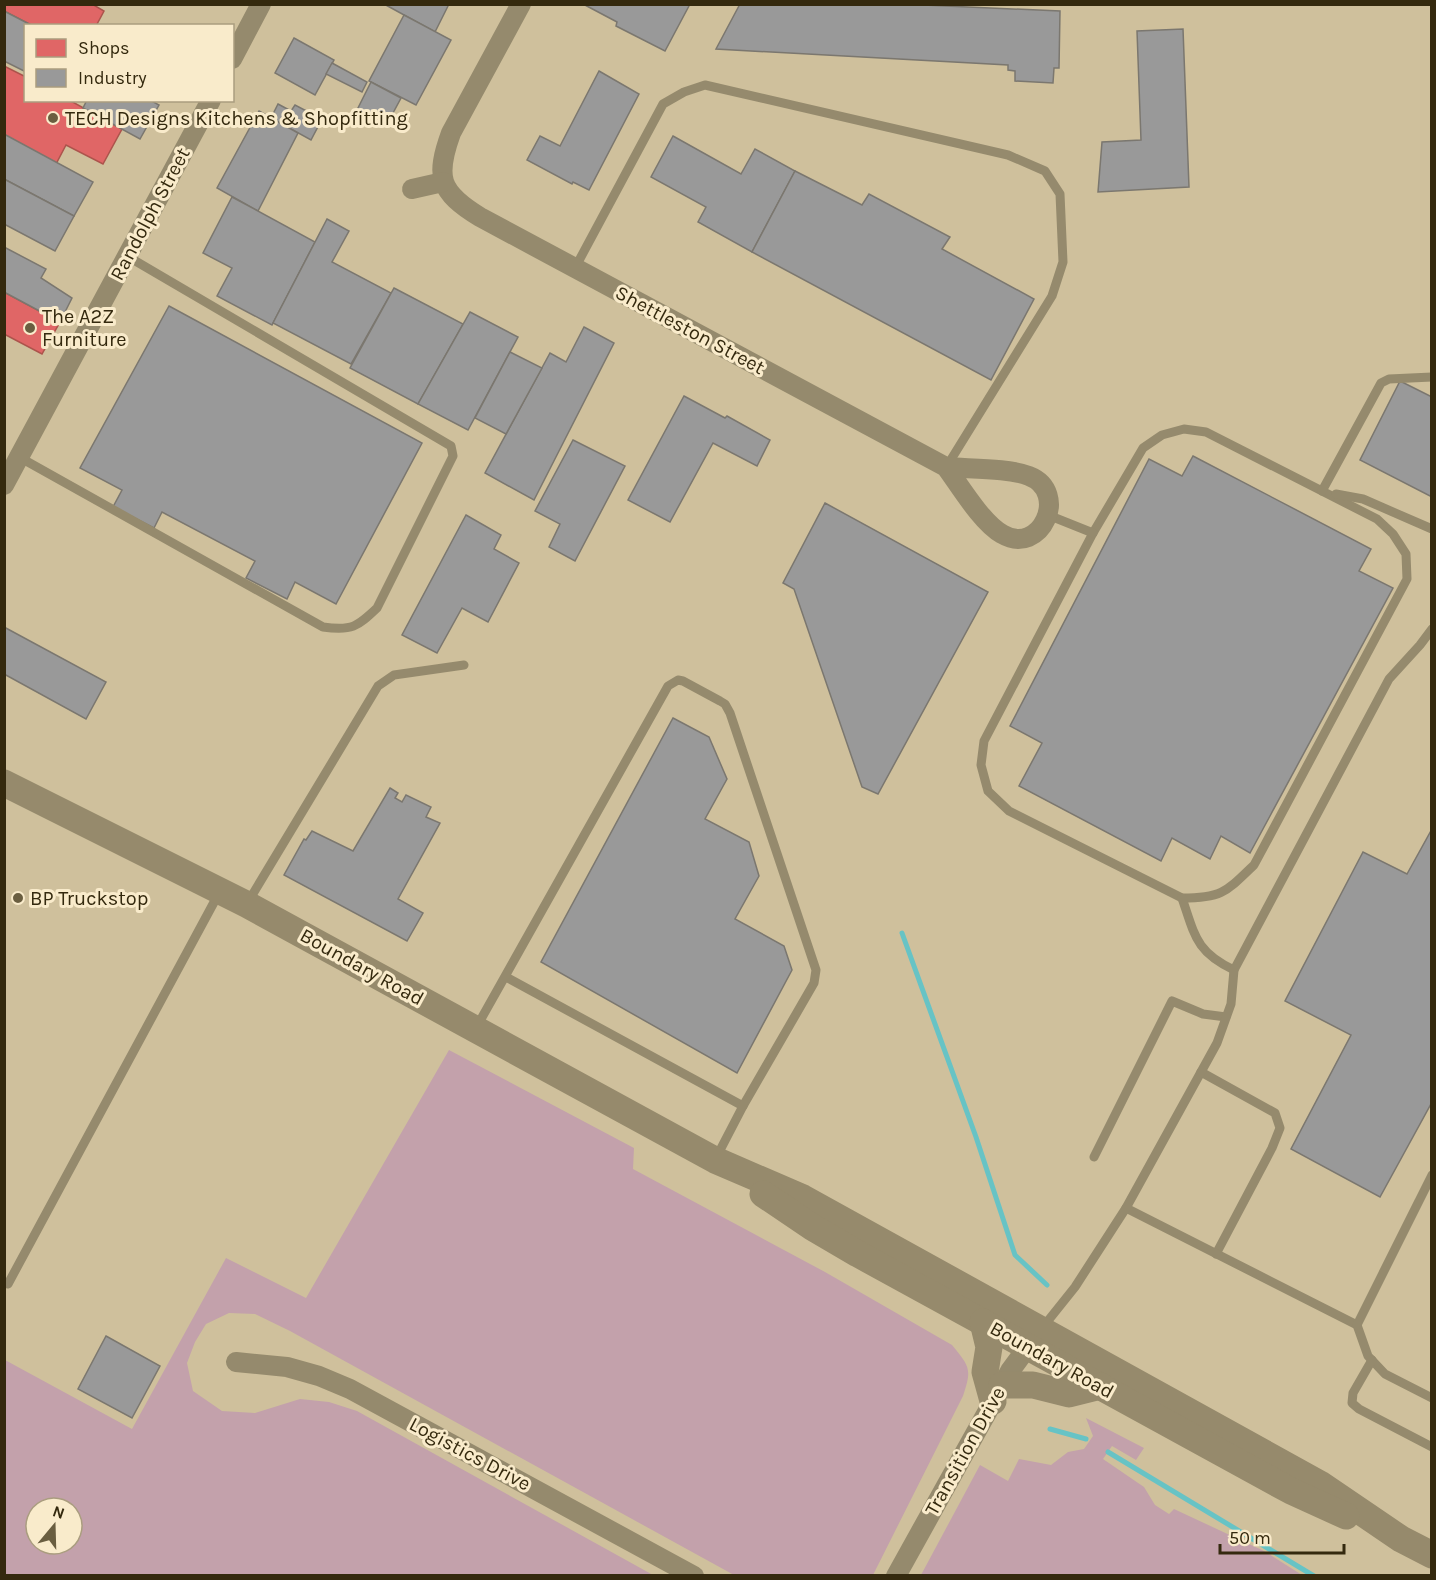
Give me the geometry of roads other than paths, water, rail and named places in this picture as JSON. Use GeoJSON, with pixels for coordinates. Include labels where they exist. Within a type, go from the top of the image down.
{"type":"FeatureCollection","features":[{"type":"Feature","properties":{"kind":"main road","name":"Boundary Road"},"geometry":{"type":"LineString","coordinates":[[4,783],[246,904],[715,1160],[803,1198],[1034,1338],[1320,1484],[1401,1539],[1431,1556]]}},
{"type":"Feature","properties":{"kind":"main road","name":"Boundary Road"},"geometry":{"type":"LineString","coordinates":[[715,1160],[812,1227],[983,1322],[1034,1338],[1101,1386],[1299,1495],[1401,1539]]}},
{"type":"Feature","properties":{"kind":"main road"},"geometry":{"type":"LineString","coordinates":[[983,1322],[988,1347],[986,1372],[998,1393],[1033,1385],[1069,1394],[1101,1386]]}},
{"type":"Feature","properties":{"kind":"street"},"geometry":{"type":"LineString","coordinates":[[234,55],[261,4]]}},
{"type":"Feature","properties":{"kind":"street"},"geometry":{"type":"LineString","coordinates":[[412,189],[443,182],[441,171],[451,133],[521,4]]}},
{"type":"Feature","properties":{"kind":"street","name":"Randolph Street"},"geometry":{"type":"LineString","coordinates":[[4,485],[210,102]]}},
{"type":"Feature","properties":{"kind":"street","name":"Shettleston Street"},"geometry":{"type":"LineString","coordinates":[[443,182],[450,194],[464,207],[946,467],[1014,473],[1037,480],[1048,496],[1048,515],[1033,535],[1026,538],[1008,537],[991,525],[946,467]]}},
{"type":"Feature","properties":{"kind":"street","name":"Transition Drive"},"geometry":{"type":"LineString","coordinates":[[896,1575],[998,1393],[1034,1338]]}},
{"type":"Feature","properties":{"kind":"street","name":"Logistics Drive"},"geometry":{"type":"LineString","coordinates":[[236,1362],[286,1367],[319,1376],[350,1389],[694,1575]]}},
{"type":"Feature","properties":{"kind":"lane"},"geometry":{"type":"LineString","coordinates":[[575,268],[663,104],[684,92],[705,85],[1008,155],[1045,171],[1060,194],[1064,262],[1060,279],[1047,306],[946,467]]}},
{"type":"Feature","properties":{"kind":"lane"},"geometry":{"type":"LineString","coordinates":[[20,457],[323,627],[339,629],[358,625],[377,608],[453,456],[451,446],[127,256]]}},
{"type":"Feature","properties":{"kind":"lane"},"geometry":{"type":"LineString","coordinates":[[1322,491],[1381,383],[1389,379],[1431,377]]}},
{"type":"Feature","properties":{"kind":"lane"},"geometry":{"type":"LineString","coordinates":[[1184,429],[1206,432],[1322,491],[1377,519],[1393,534],[1406,554],[1407,579],[1254,865],[1230,888],[1209,898],[1182,898],[1009,811],[988,791],[981,765],[984,741],[1093,533],[1143,448],[1162,435],[1184,429]]}},
{"type":"Feature","properties":{"kind":"lane"},"geometry":{"type":"LineString","coordinates":[[1322,491],[1363,499],[1431,529]]}},
{"type":"Feature","properties":{"kind":"lane"},"geometry":{"type":"LineString","coordinates":[[1048,515],[1093,533]]}},
{"type":"Feature","properties":{"kind":"lane"},"geometry":{"type":"LineString","coordinates":[[1034,1338],[1075,1287],[1126,1208],[1217,1044],[1231,1004],[1234,970],[1389,679],[1420,645],[1431,629]]}},
{"type":"Feature","properties":{"kind":"lane"},"geometry":{"type":"LineString","coordinates":[[246,904],[378,686],[394,675],[464,665]]}},
{"type":"Feature","properties":{"kind":"lane"},"geometry":{"type":"LineString","coordinates":[[476,1030],[668,686],[678,680],[683,681],[720,701],[725,704],[730,713],[816,970],[814,983],[742,1106],[715,1160]]}},
{"type":"Feature","properties":{"kind":"lane"},"geometry":{"type":"LineString","coordinates":[[8,1284],[220,891]]}},
{"type":"Feature","properties":{"kind":"lane"},"geometry":{"type":"LineString","coordinates":[[1182,898],[1197,941],[1214,961],[1234,970]]}},
{"type":"Feature","properties":{"kind":"lane"},"geometry":{"type":"LineString","coordinates":[[506,977],[742,1106]]}},
{"type":"Feature","properties":{"kind":"lane"},"geometry":{"type":"LineString","coordinates":[[1094,1157],[1172,1001],[1203,1014],[1226,1017]]}},
{"type":"Feature","properties":{"kind":"lane"},"geometry":{"type":"LineString","coordinates":[[1201,1072],[1275,1113],[1280,1128],[1272,1148],[1216,1254]]}},
{"type":"Feature","properties":{"kind":"lane"},"geometry":{"type":"LineString","coordinates":[[1357,1325],[1431,1175]]}},
{"type":"Feature","properties":{"kind":"lane"},"geometry":{"type":"LineString","coordinates":[[1126,1208],[1357,1325],[1368,1356],[1385,1374],[1431,1398]]}},
{"type":"Feature","properties":{"kind":"lane"},"geometry":{"type":"LineString","coordinates":[[1372,1360],[1353,1393],[1352,1403],[1359,1409],[1431,1447]]}},
{"type":"Feature","properties":{"kind":"waterway"},"geometry":{"type":"LineString","coordinates":[[902,933],[976,1137],[1015,1255],[1047,1285]]}},
{"type":"Feature","properties":{"kind":"waterway"},"geometry":{"type":"LineString","coordinates":[[1050,1429],[1086,1439]]}},
{"type":"Feature","properties":{"kind":"waterway"},"geometry":{"type":"LineString","coordinates":[[1108,1452],[1314,1576]]}},
{"type":"Feature","properties":{"kind":"place","name":"TECH Designs Kitchens & Shopfitting"},"geometry":{"type":"Point","coordinates":[53,118]}},
{"type":"Feature","properties":{"kind":"place","name":"The A2Z Furniture"},"geometry":{"type":"Point","coordinates":[30,328]}},
{"type":"Feature","properties":{"kind":"place","name":"BP Truckstop"},"geometry":{"type":"Point","coordinates":[18,898]}}]}
